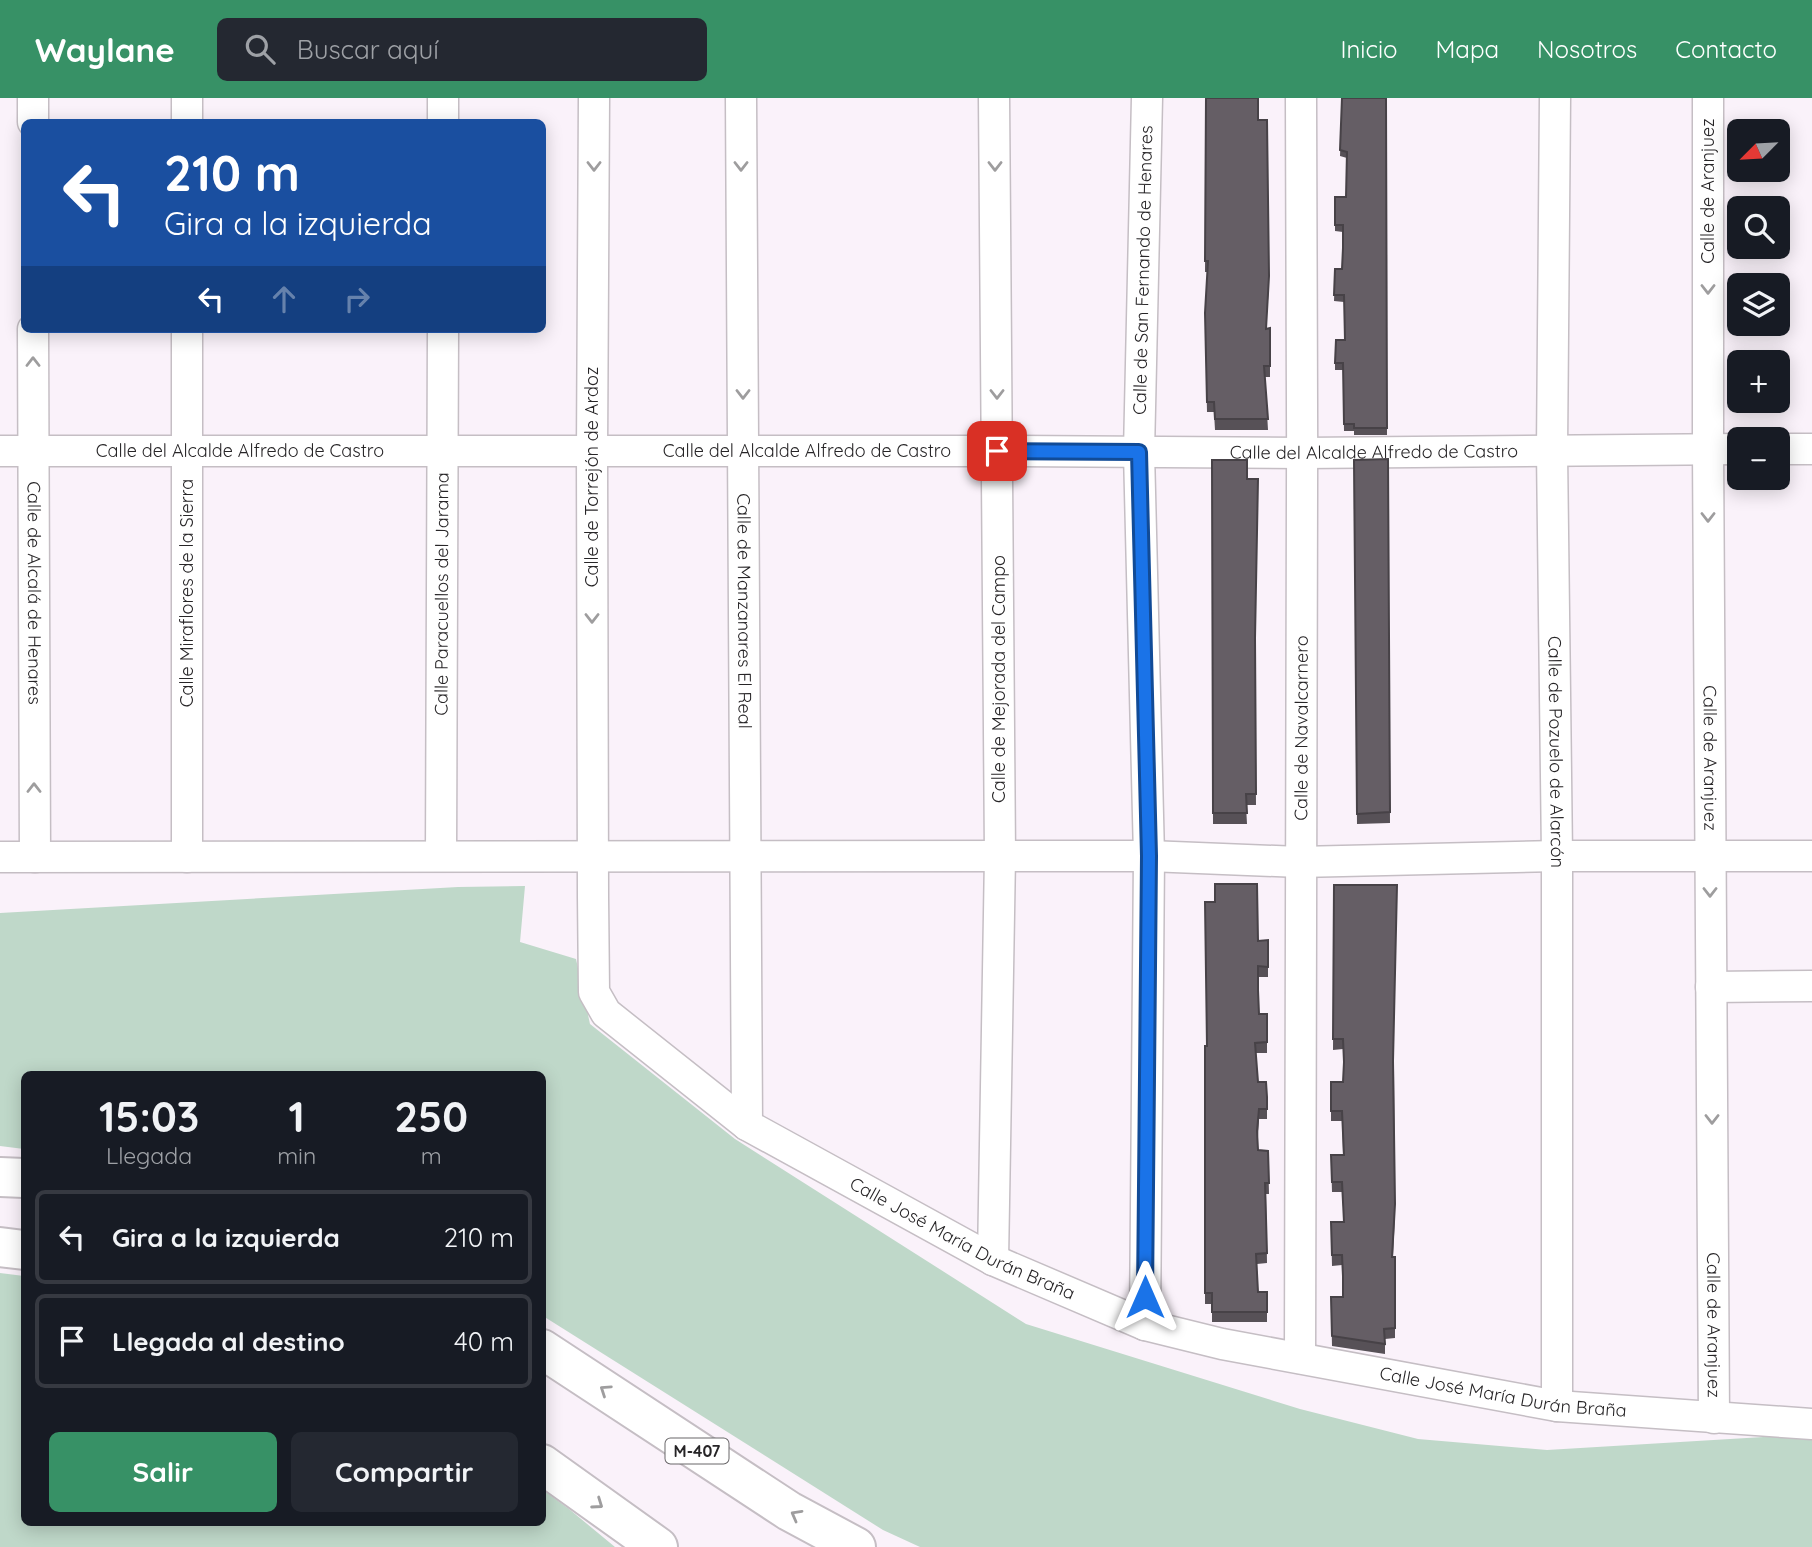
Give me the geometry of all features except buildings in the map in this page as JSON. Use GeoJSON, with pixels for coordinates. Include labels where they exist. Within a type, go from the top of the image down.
{"type":"FeatureCollection","features":[{"type":"Feature","properties":{"kind":"highway"},"geometry":{"type":"LineString","coordinates":[[0,1177],[21,1178]]}},
{"type":"Feature","properties":{"kind":"highway"},"geometry":{"type":"LineString","coordinates":[[0,1247],[21,1250]]}},
{"type":"Feature","properties":{"kind":"highway","name":"M-407"},"geometry":{"type":"LineString","coordinates":[[546,1352],[789,1511],[856,1547]]}},
{"type":"Feature","properties":{"kind":"highway"},"geometry":{"type":"LineString","coordinates":[[546,1467],[659,1547]]}},
{"type":"Feature","properties":{"kind":"street"},"geometry":{"type":"LineString","coordinates":[[33,98],[33,119]]}},
{"type":"Feature","properties":{"kind":"street"},"geometry":{"type":"LineString","coordinates":[[187,98],[187,119]]}},
{"type":"Feature","properties":{"kind":"street"},"geometry":{"type":"LineString","coordinates":[[443,98],[443,119]]}},
{"type":"Feature","properties":{"kind":"street","name":"Calle de Torrejón de Ardoz"},"geometry":{"type":"LineString","coordinates":[[593,857],[594,98]]}},
{"type":"Feature","properties":{"kind":"street","name":"Calle de Manzanares El Real"},"geometry":{"type":"LineString","coordinates":[[741,98],[747,1125]]}},
{"type":"Feature","properties":{"kind":"street","name":"Calle de Mejorada del Campo"},"geometry":{"type":"LineString","coordinates":[[993,1260],[1000,856],[994,98]]}},
{"type":"Feature","properties":{"kind":"street","name":"Calle de San Fernando de Henares"},"geometry":{"type":"LineString","coordinates":[[1145,1325],[1149,856],[1139,452],[1147,98]]}},
{"type":"Feature","properties":{"kind":"street","name":"Calle de Navalcarnero"},"geometry":{"type":"LineString","coordinates":[[1300,1358],[1303,453],[1301,98]]}},
{"type":"Feature","properties":{"kind":"street","name":"Calle de Pozuelo de Alarcón"},"geometry":{"type":"LineString","coordinates":[[1555,98],[1552,451],[1557,856],[1557,1406]]}},
{"type":"Feature","properties":{"kind":"street","name":"Calle de Aranjuez"},"geometry":{"type":"LineString","coordinates":[[1708,98],[1714,1418]]}},
{"type":"Feature","properties":{"kind":"street","name":"Calle de Alcalá de Henares"},"geometry":{"type":"LineString","coordinates":[[33,333],[35,857]]}},
{"type":"Feature","properties":{"kind":"street","name":"Calle Miraflores de la Sierra"},"geometry":{"type":"LineString","coordinates":[[187,333],[187,857]]}},
{"type":"Feature","properties":{"kind":"street","name":"Calle Paracuellos del Jarama"},"geometry":{"type":"LineString","coordinates":[[441,856],[443,333]]}},
{"type":"Feature","properties":{"kind":"street","name":"Calle del Alcalde Alfredo de Castro"},"geometry":{"type":"LineString","coordinates":[[0,451],[1303,453],[1727,449]]}},
{"type":"Feature","properties":{"kind":"street"},"geometry":{"type":"LineString","coordinates":[[1790,449],[1812,449]]}},
{"type":"Feature","properties":{"kind":"street"},"geometry":{"type":"LineString","coordinates":[[0,857],[1149,856],[1300,862],[1557,856],[1812,856]]}},
{"type":"Feature","properties":{"kind":"street","name":"Calle José María Durán Braña"},"geometry":{"type":"LineString","coordinates":[[593,857],[594,992],[612,1019],[747,1125],[993,1260],[1145,1325],[1222,1345],[1557,1406],[1812,1424]]}},
{"type":"Feature","properties":{"kind":"street"},"geometry":{"type":"LineString","coordinates":[[1711,987],[1812,986]]}},
{"type":"Feature","properties":{"kind":"green space"},"geometry":{"type":"Polygon","coordinates":[[[525,886],[520,942],[576,959],[590,1024],[735,1139],[1026,1324],[1300,1409],[1418,1439],[1547,1450],[1812,1434],[1812,1547],[920,1547],[883,1530],[546,1318],[546,1071],[21,1071],[21,1149],[0,1146],[0,913],[458,887],[525,886]]]}},
{"type":"Feature","properties":{"kind":"green space"},"geometry":{"type":"Polygon","coordinates":[[[0,1273],[21,1276],[21,1526],[546,1526],[546,1492],[615,1547],[0,1547],[0,1273]]]}},
{"type":"Feature","properties":{"kind":"route"},"geometry":{"type":"LineString","coordinates":[[997,451],[1139,452],[1149,856],[1145,1297]]}}]}
